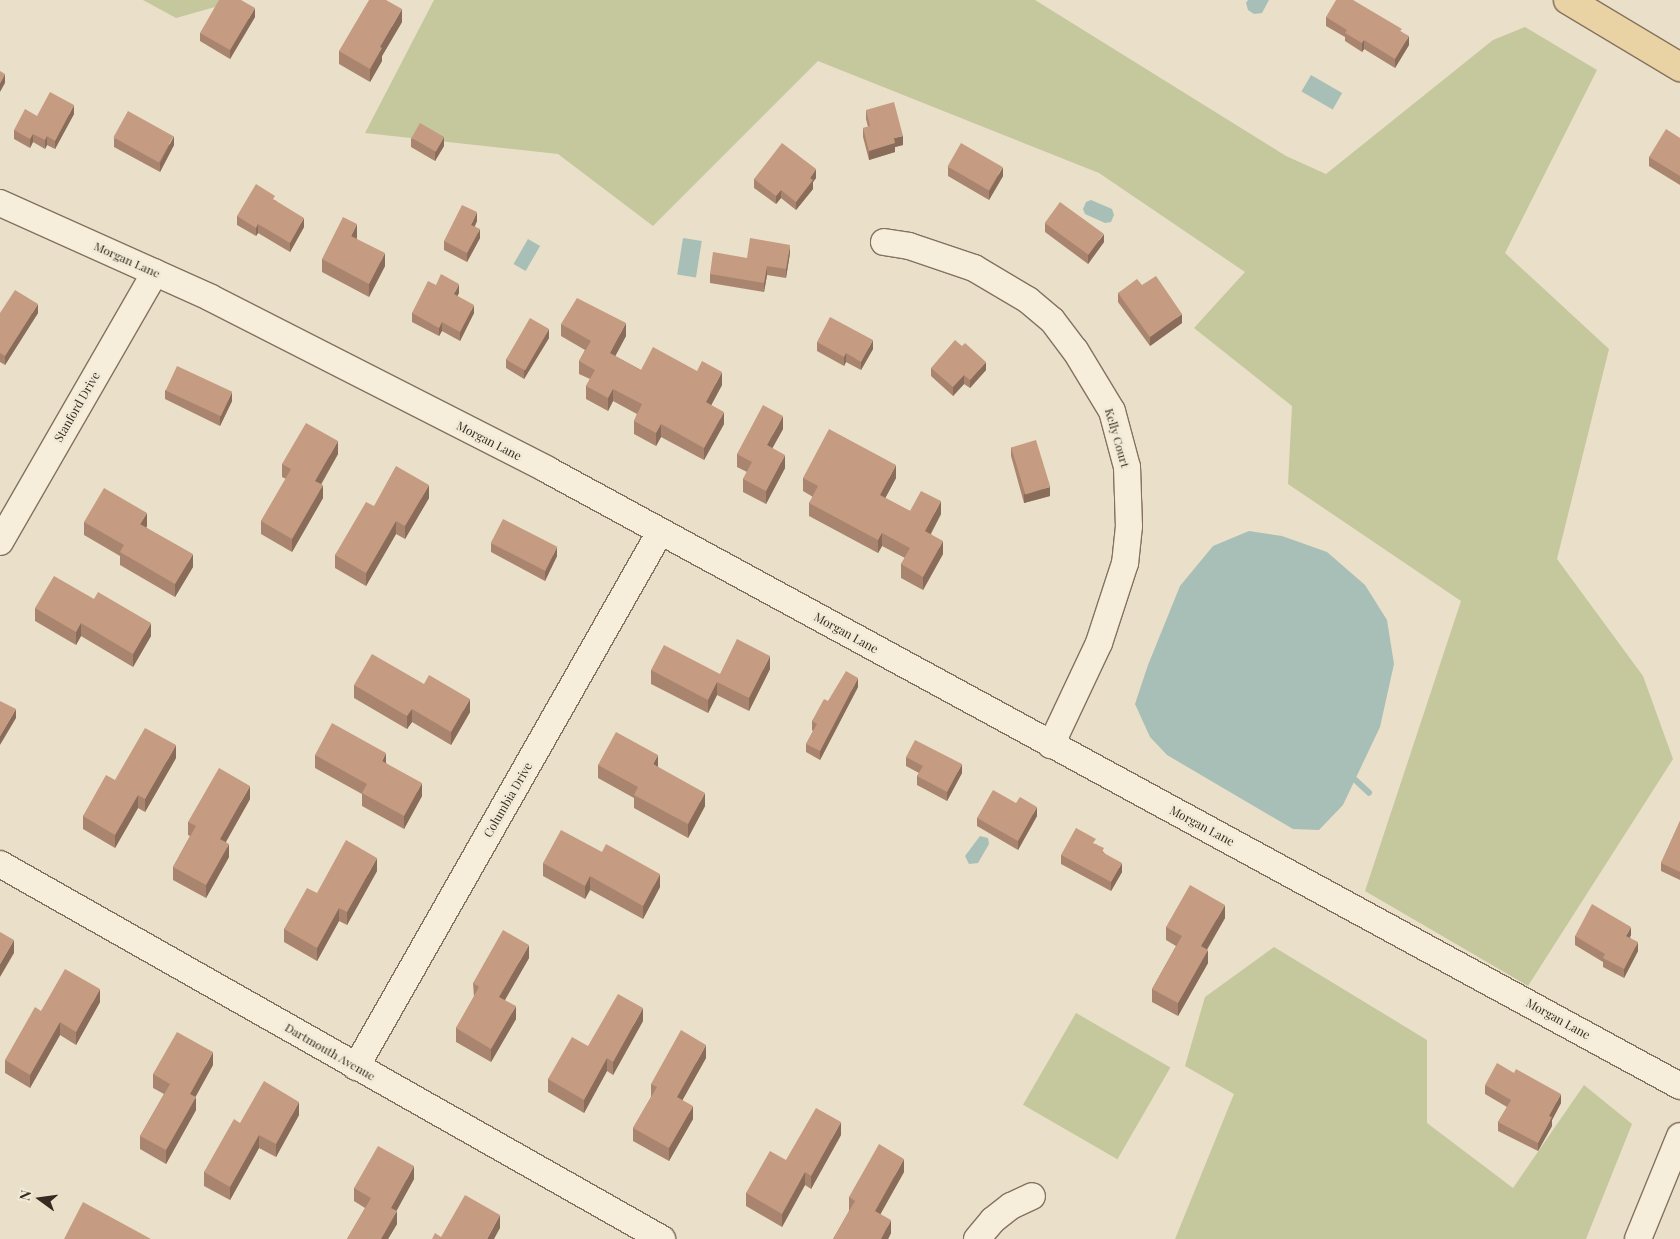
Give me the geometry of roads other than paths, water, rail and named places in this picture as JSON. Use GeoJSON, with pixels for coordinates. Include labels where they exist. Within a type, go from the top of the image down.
{"type":"FeatureCollection","features":[{"type":"Feature","properties":{"kind":"main road"},"geometry":{"type":"LineString","coordinates":[[1568,0],[1680,67]]}},
{"type":"Feature","properties":{"kind":"street","name":"Morgan Lane"},"geometry":{"type":"LineString","coordinates":[[0,203],[211,298],[538,466],[1680,1086]]}},
{"type":"Feature","properties":{"kind":"street","name":"Kelly Court"},"geometry":{"type":"LineString","coordinates":[[884,242],[909,246],[974,268],[1028,300],[1052,320],[1075,350],[1112,411],[1127,467],[1129,526],[1125,563],[1099,643],[1052,745]]}},
{"type":"Feature","properties":{"kind":"street","name":"Stanford Drive"},"geometry":{"type":"LineString","coordinates":[[0,542],[155,272]]}},
{"type":"Feature","properties":{"kind":"street","name":"Columbia Drive"},"geometry":{"type":"LineString","coordinates":[[356,1067],[660,532]]}},
{"type":"Feature","properties":{"kind":"street","name":"Dartmouth Avenue"},"geometry":{"type":"LineString","coordinates":[[0,864],[662,1239]]}},
{"type":"Feature","properties":{"kind":"street"},"geometry":{"type":"LineString","coordinates":[[1638,1239],[1680,1136]]}},
{"type":"Feature","properties":{"kind":"street"},"geometry":{"type":"LineString","coordinates":[[977,1239],[993,1220],[1011,1206],[1032,1196]]}},
{"type":"Feature","properties":{"kind":"water"},"geometry":{"type":"Polygon","coordinates":[[[1248,0],[1269,0],[1262,13],[1254,14],[1248,10],[1246,3],[1248,0]]]}},
{"type":"Feature","properties":{"kind":"water"},"geometry":{"type":"Polygon","coordinates":[[[1311,75],[1342,93],[1333,109],[1302,91],[1311,75]]]}},
{"type":"Feature","properties":{"kind":"water"},"geometry":{"type":"Polygon","coordinates":[[[1091,200],[1112,209],[1114,215],[1111,222],[1105,223],[1085,214],[1083,209],[1086,202],[1091,200]]]}},
{"type":"Feature","properties":{"kind":"water"},"geometry":{"type":"Polygon","coordinates":[[[683,238],[702,241],[696,278],[677,275],[683,238]]]}},
{"type":"Feature","properties":{"kind":"water"},"geometry":{"type":"Polygon","coordinates":[[[528,239],[540,246],[526,271],[514,264],[528,239]]]}},
{"type":"Feature","properties":{"kind":"water"},"geometry":{"type":"Polygon","coordinates":[[[1249,531],[1282,536],[1327,552],[1365,585],[1387,620],[1394,664],[1380,727],[1343,805],[1319,830],[1293,829],[1167,755],[1150,737],[1135,704],[1148,665],[1180,586],[1213,546],[1249,531]]]}},
{"type":"Feature","properties":{"kind":"water"},"geometry":{"type":"Polygon","coordinates":[[[980,836],[988,838],[989,844],[978,863],[969,864],[965,856],[980,836]]]}},
{"type":"Feature","properties":{"kind":"waterway"},"geometry":{"type":"LineString","coordinates":[[1350,775],[1369,793]]}}]}
